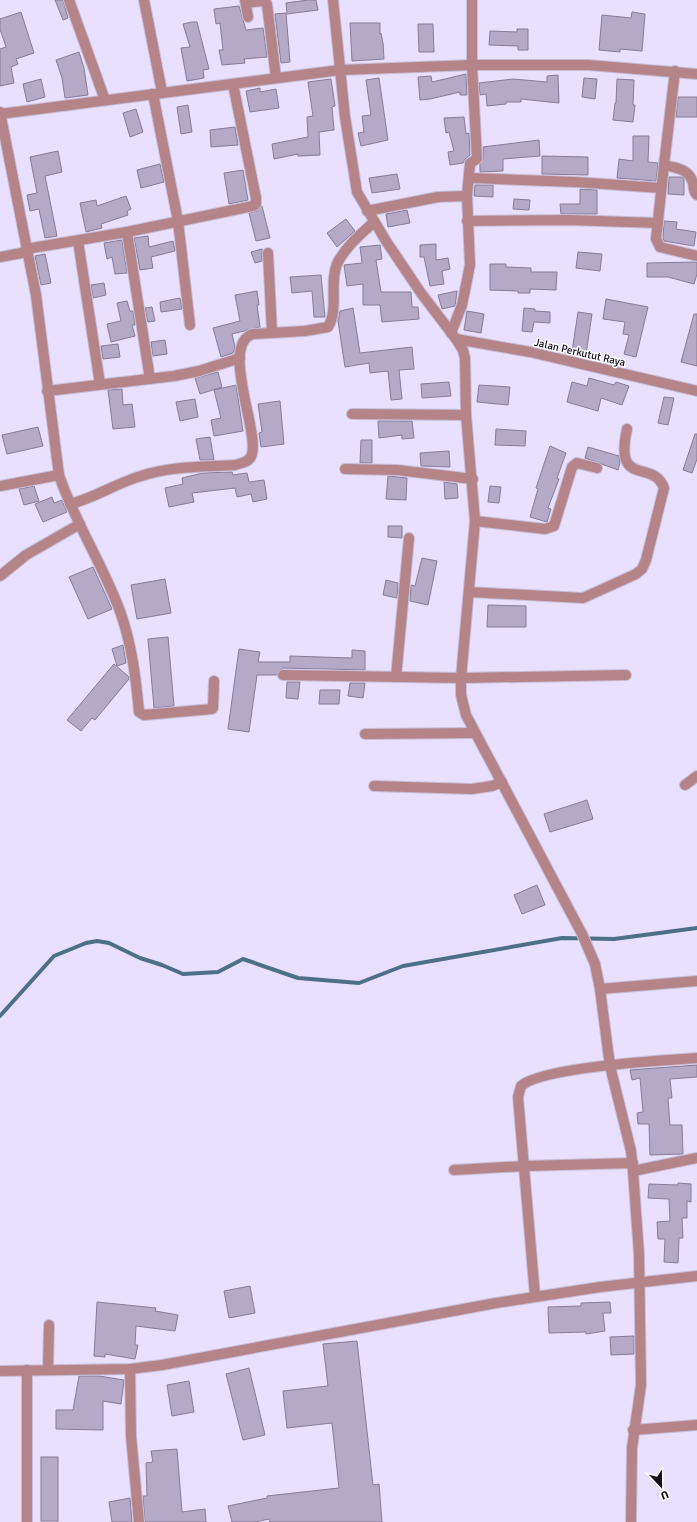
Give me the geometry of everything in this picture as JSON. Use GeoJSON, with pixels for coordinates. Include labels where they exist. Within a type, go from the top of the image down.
{"type":"FeatureCollection","features":[{"type":"Feature","properties":{"kind":"street"},"geometry":{"type":"LineString","coordinates":[[69,0],[105,100]]}},
{"type":"Feature","properties":{"kind":"street"},"geometry":{"type":"LineString","coordinates":[[144,0],[157,93],[178,221],[190,325]]}},
{"type":"Feature","properties":{"kind":"street"},"geometry":{"type":"LineString","coordinates":[[333,0],[340,70],[357,192],[374,222],[425,298],[454,336],[463,350],[465,358],[466,415],[476,521],[461,678],[461,695],[466,714],[474,733],[502,782],[582,934],[590,951],[600,989],[610,1066],[633,1167],[640,1254],[639,1282],[641,1385],[633,1430],[631,1522]]}},
{"type":"Feature","properties":{"kind":"street"},"geometry":{"type":"LineString","coordinates":[[454,336],[470,265],[467,196],[470,178],[470,163],[478,159],[472,65],[472,0]]}},
{"type":"Feature","properties":{"kind":"street"},"geometry":{"type":"LineString","coordinates":[[248,17],[245,2],[263,1],[267,4],[276,78]]}},
{"type":"Feature","properties":{"kind":"street"},"geometry":{"type":"LineString","coordinates":[[214,681],[212,709],[140,715],[132,659],[121,613],[70,504],[59,475],[47,391],[36,295],[0,113],[340,70],[472,65],[588,65],[697,74]]}},
{"type":"Feature","properties":{"kind":"street"},"geometry":{"type":"LineString","coordinates":[[675,71],[656,239],[658,246],[697,256]]}},
{"type":"Feature","properties":{"kind":"street"},"geometry":{"type":"LineString","coordinates":[[0,257],[27,250],[250,208],[256,204],[233,84]]}},
{"type":"Feature","properties":{"kind":"street"},"geometry":{"type":"LineString","coordinates":[[664,165],[686,172],[691,178],[694,192],[697,195]]}},
{"type":"Feature","properties":{"kind":"street"},"geometry":{"type":"LineString","coordinates":[[470,178],[576,182],[661,188]]}},
{"type":"Feature","properties":{"kind":"street"},"geometry":{"type":"LineString","coordinates":[[367,211],[438,197],[467,196]]}},
{"type":"Feature","properties":{"kind":"street"},"geometry":{"type":"LineString","coordinates":[[467,221],[569,220],[658,223]]}},
{"type":"Feature","properties":{"kind":"street"},"geometry":{"type":"LineString","coordinates":[[70,504],[82,501],[141,475],[245,463],[252,454],[252,441],[244,401],[240,348],[248,336],[272,332],[305,331],[328,327],[332,320],[333,290],[337,265],[343,253],[374,222]]}},
{"type":"Feature","properties":{"kind":"street"},"geometry":{"type":"LineString","coordinates":[[127,232],[150,379]]}},
{"type":"Feature","properties":{"kind":"street"},"geometry":{"type":"LineString","coordinates":[[78,241],[100,384]]}},
{"type":"Feature","properties":{"kind":"street"},"geometry":{"type":"LineString","coordinates":[[268,253],[272,332]]}},
{"type":"Feature","properties":{"kind":"street","name":"Jalan Perkutut Raya"},"geometry":{"type":"LineString","coordinates":[[454,336],[697,391]]}},
{"type":"Feature","properties":{"kind":"street"},"geometry":{"type":"LineString","coordinates":[[47,391],[150,379],[199,371],[240,358]]}},
{"type":"Feature","properties":{"kind":"street"},"geometry":{"type":"LineString","coordinates":[[352,414],[466,415]]}},
{"type":"Feature","properties":{"kind":"street"},"geometry":{"type":"LineString","coordinates":[[469,592],[583,598],[618,584],[642,569],[646,560],[664,488],[657,477],[630,467],[625,460],[623,450],[627,429]]}},
{"type":"Feature","properties":{"kind":"street"},"geometry":{"type":"LineString","coordinates":[[476,521],[545,529],[552,528],[554,526],[572,467],[578,463],[597,468]]}},
{"type":"Feature","properties":{"kind":"street"},"geometry":{"type":"LineString","coordinates":[[346,469],[397,470],[473,479]]}},
{"type":"Feature","properties":{"kind":"street"},"geometry":{"type":"LineString","coordinates":[[0,486],[59,475]]}},
{"type":"Feature","properties":{"kind":"street"},"geometry":{"type":"LineString","coordinates":[[0,576],[26,555],[80,524]]}},
{"type":"Feature","properties":{"kind":"street"},"geometry":{"type":"LineString","coordinates":[[396,677],[409,538]]}},
{"type":"Feature","properties":{"kind":"street"},"geometry":{"type":"LineString","coordinates":[[283,676],[351,678],[461,678],[626,675]]}},
{"type":"Feature","properties":{"kind":"street"},"geometry":{"type":"LineString","coordinates":[[365,734],[474,733]]}},
{"type":"Feature","properties":{"kind":"street"},"geometry":{"type":"LineString","coordinates":[[685,785],[697,776]]}},
{"type":"Feature","properties":{"kind":"street"},"geometry":{"type":"LineString","coordinates":[[374,786],[472,789],[492,786],[502,782]]}},
{"type":"Feature","properties":{"kind":"street"},"geometry":{"type":"LineString","coordinates":[[600,989],[697,981]]}},
{"type":"Feature","properties":{"kind":"street"},"geometry":{"type":"LineString","coordinates":[[535,1296],[518,1097],[521,1086],[530,1080],[550,1074],[610,1066],[697,1058]]}},
{"type":"Feature","properties":{"kind":"street"},"geometry":{"type":"LineString","coordinates":[[454,1170],[525,1166],[633,1167],[697,1158]]}},
{"type":"Feature","properties":{"kind":"street"},"geometry":{"type":"LineString","coordinates":[[0,1371],[130,1369],[187,1361],[535,1296],[697,1276]]}},
{"type":"Feature","properties":{"kind":"street"},"geometry":{"type":"LineString","coordinates":[[48,1370],[49,1325]]}},
{"type":"Feature","properties":{"kind":"street"},"geometry":{"type":"LineString","coordinates":[[130,1369],[131,1436],[139,1522]]}},
{"type":"Feature","properties":{"kind":"street"},"geometry":{"type":"LineString","coordinates":[[27,1370],[28,1522]]}},
{"type":"Feature","properties":{"kind":"street"},"geometry":{"type":"LineString","coordinates":[[633,1430],[697,1425]]}},
{"type":"Feature","properties":{"kind":"building"},"geometry":{"type":"Polygon","coordinates":[[[55,0],[63,0],[68,18],[63,20],[55,0]]]}},
{"type":"Feature","properties":{"kind":"building"},"geometry":{"type":"Polygon","coordinates":[[[316,0],[318,10],[287,14],[286,3],[316,0]]]}},
{"type":"Feature","properties":{"kind":"building"},"geometry":{"type":"Polygon","coordinates":[[[239,6],[246,30],[263,28],[267,57],[244,59],[245,63],[222,65],[219,50],[223,50],[220,23],[216,24],[214,9],[239,6]]]}},
{"type":"Feature","properties":{"kind":"building"},"geometry":{"type":"Polygon","coordinates":[[[21,12],[34,53],[16,59],[18,64],[11,67],[14,83],[0,86],[0,49],[6,47],[0,29],[0,19],[21,12]]]}},
{"type":"Feature","properties":{"kind":"building"},"geometry":{"type":"Polygon","coordinates":[[[632,12],[645,14],[642,51],[620,49],[620,52],[599,50],[602,15],[631,18],[632,12]]]}},
{"type":"Feature","properties":{"kind":"building"},"geometry":{"type":"Polygon","coordinates":[[[286,13],[290,62],[281,63],[275,14],[286,13]]]}},
{"type":"Feature","properties":{"kind":"building"},"geometry":{"type":"Polygon","coordinates":[[[197,22],[209,69],[203,70],[204,78],[187,81],[181,48],[190,47],[183,24],[197,22]]]}},
{"type":"Feature","properties":{"kind":"building"},"geometry":{"type":"Polygon","coordinates":[[[350,23],[380,23],[380,34],[381,33],[383,43],[384,59],[352,61],[350,23]]]}},
{"type":"Feature","properties":{"kind":"building"},"geometry":{"type":"Polygon","coordinates":[[[418,24],[433,24],[434,52],[419,52],[418,24]]]}},
{"type":"Feature","properties":{"kind":"building"},"geometry":{"type":"Polygon","coordinates":[[[517,29],[528,29],[528,50],[518,50],[518,46],[489,45],[490,31],[517,32],[517,29]]]}},
{"type":"Feature","properties":{"kind":"building"},"geometry":{"type":"Polygon","coordinates":[[[79,52],[84,68],[88,95],[65,98],[62,78],[56,60],[79,52]]]}},
{"type":"Feature","properties":{"kind":"building"},"geometry":{"type":"Polygon","coordinates":[[[466,74],[467,95],[460,95],[460,92],[420,100],[418,77],[431,76],[432,82],[466,74]]]}},
{"type":"Feature","properties":{"kind":"building"},"geometry":{"type":"Polygon","coordinates":[[[558,75],[559,103],[521,99],[521,102],[506,102],[506,104],[487,106],[486,94],[480,95],[479,83],[513,79],[547,82],[547,76],[558,75]]]}},
{"type":"Feature","properties":{"kind":"building"},"geometry":{"type":"Polygon","coordinates":[[[379,78],[388,140],[361,146],[358,133],[364,132],[362,116],[371,115],[366,80],[379,78]]]}},
{"type":"Feature","properties":{"kind":"building"},"geometry":{"type":"Polygon","coordinates":[[[584,78],[597,79],[595,99],[582,97],[584,78]]]}},
{"type":"Feature","properties":{"kind":"building"},"geometry":{"type":"Polygon","coordinates":[[[41,79],[45,97],[27,102],[23,84],[41,79]]]}},
{"type":"Feature","properties":{"kind":"building"},"geometry":{"type":"Polygon","coordinates":[[[331,79],[335,106],[332,107],[334,130],[319,132],[320,155],[298,156],[298,154],[274,159],[272,144],[308,137],[307,117],[313,116],[308,82],[331,79]]]}},
{"type":"Feature","properties":{"kind":"building"},"geometry":{"type":"Polygon","coordinates":[[[617,79],[634,80],[633,105],[635,105],[633,122],[613,120],[616,103],[617,79]]]}},
{"type":"Feature","properties":{"kind":"building"},"geometry":{"type":"Polygon","coordinates":[[[260,88],[260,92],[276,89],[279,108],[250,112],[246,91],[260,88]]]}},
{"type":"Feature","properties":{"kind":"building"},"geometry":{"type":"Polygon","coordinates":[[[678,97],[697,97],[697,117],[676,117],[678,97]]]}},
{"type":"Feature","properties":{"kind":"building"},"geometry":{"type":"Polygon","coordinates":[[[188,105],[192,132],[181,134],[177,107],[188,105]]]}},
{"type":"Feature","properties":{"kind":"building"},"geometry":{"type":"Polygon","coordinates":[[[136,109],[143,132],[130,137],[123,113],[136,109]]]}},
{"type":"Feature","properties":{"kind":"building"},"geometry":{"type":"Polygon","coordinates":[[[464,117],[466,134],[469,133],[470,155],[463,163],[450,165],[448,152],[454,151],[449,132],[446,133],[444,118],[464,117]]]}},
{"type":"Feature","properties":{"kind":"building"},"geometry":{"type":"Polygon","coordinates":[[[235,127],[238,145],[211,147],[210,130],[235,127]]]}},
{"type":"Feature","properties":{"kind":"building"},"geometry":{"type":"Polygon","coordinates":[[[633,136],[649,136],[648,162],[658,163],[656,181],[617,178],[619,159],[633,161],[633,136]]]}},
{"type":"Feature","properties":{"kind":"building"},"geometry":{"type":"Polygon","coordinates":[[[539,140],[540,156],[503,159],[503,171],[480,172],[480,164],[483,159],[483,147],[539,140]]]}},
{"type":"Feature","properties":{"kind":"building"},"geometry":{"type":"Polygon","coordinates":[[[58,151],[62,172],[45,176],[57,236],[45,238],[39,209],[30,211],[27,195],[37,193],[30,157],[58,151]]]}},
{"type":"Feature","properties":{"kind":"building"},"geometry":{"type":"Polygon","coordinates":[[[542,156],[588,157],[588,175],[542,174],[542,156]]]}},
{"type":"Feature","properties":{"kind":"building"},"geometry":{"type":"Polygon","coordinates":[[[160,164],[164,182],[141,188],[137,170],[160,164]]]}},
{"type":"Feature","properties":{"kind":"building"},"geometry":{"type":"Polygon","coordinates":[[[243,170],[248,200],[229,204],[224,173],[243,170]]]}},
{"type":"Feature","properties":{"kind":"building"},"geometry":{"type":"Polygon","coordinates":[[[397,174],[400,189],[372,193],[369,178],[397,174]]]}},
{"type":"Feature","properties":{"kind":"building"},"geometry":{"type":"Polygon","coordinates":[[[669,177],[682,177],[684,179],[684,195],[668,194],[669,177]]]}},
{"type":"Feature","properties":{"kind":"building"},"geometry":{"type":"Polygon","coordinates":[[[475,185],[493,185],[493,197],[474,196],[475,185]]]}},
{"type":"Feature","properties":{"kind":"building"},"geometry":{"type":"Polygon","coordinates":[[[580,189],[597,190],[597,214],[561,214],[560,204],[580,204],[580,189]]]}},
{"type":"Feature","properties":{"kind":"building"},"geometry":{"type":"Polygon","coordinates":[[[126,196],[131,209],[127,211],[128,215],[101,224],[102,228],[86,232],[80,203],[96,200],[97,206],[126,196]]]}},
{"type":"Feature","properties":{"kind":"building"},"geometry":{"type":"Polygon","coordinates":[[[514,199],[530,200],[529,210],[513,209],[514,199]]]}},
{"type":"Feature","properties":{"kind":"building"},"geometry":{"type":"Polygon","coordinates":[[[262,206],[270,238],[256,241],[249,213],[257,211],[262,206]]]}},
{"type":"Feature","properties":{"kind":"building"},"geometry":{"type":"Polygon","coordinates":[[[407,210],[410,223],[388,227],[386,214],[407,210]]]}},
{"type":"Feature","properties":{"kind":"building"},"geometry":{"type":"Polygon","coordinates":[[[346,219],[355,231],[337,247],[327,233],[346,219]]]}},
{"type":"Feature","properties":{"kind":"building"},"geometry":{"type":"Polygon","coordinates":[[[664,221],[677,222],[676,229],[696,232],[694,246],[664,241],[664,221]]]}},
{"type":"Feature","properties":{"kind":"building"},"geometry":{"type":"Polygon","coordinates":[[[148,236],[149,247],[173,241],[175,251],[151,257],[153,268],[140,270],[134,238],[148,236]]]}},
{"type":"Feature","properties":{"kind":"building"},"geometry":{"type":"Polygon","coordinates":[[[122,240],[127,273],[115,274],[112,257],[107,259],[104,243],[122,240]]]}},
{"type":"Feature","properties":{"kind":"building"},"geometry":{"type":"Polygon","coordinates":[[[436,244],[436,260],[448,258],[450,269],[442,271],[444,284],[430,286],[424,257],[420,257],[420,245],[436,244]]]}},
{"type":"Feature","properties":{"kind":"building"},"geometry":{"type":"Polygon","coordinates":[[[380,245],[382,259],[376,260],[381,292],[411,292],[412,307],[418,307],[419,319],[382,322],[380,305],[363,305],[363,284],[347,286],[344,265],[362,263],[360,247],[380,245]]]}},
{"type":"Feature","properties":{"kind":"building"},"geometry":{"type":"Polygon","coordinates":[[[262,249],[262,261],[255,263],[251,252],[262,249]]]}},
{"type":"Feature","properties":{"kind":"building"},"geometry":{"type":"Polygon","coordinates":[[[578,252],[602,254],[600,271],[576,268],[578,252]]]}},
{"type":"Feature","properties":{"kind":"building"},"geometry":{"type":"Polygon","coordinates":[[[45,254],[51,283],[41,285],[35,256],[45,254]]]}},
{"type":"Feature","properties":{"kind":"building"},"geometry":{"type":"Polygon","coordinates":[[[697,262],[697,274],[694,284],[668,277],[647,277],[647,263],[697,262]]]}},
{"type":"Feature","properties":{"kind":"building"},"geometry":{"type":"Polygon","coordinates":[[[490,264],[506,264],[506,267],[531,268],[531,272],[557,272],[556,290],[530,289],[530,293],[518,293],[518,291],[490,290],[490,264]]]}},
{"type":"Feature","properties":{"kind":"building"},"geometry":{"type":"Polygon","coordinates":[[[321,275],[325,317],[314,317],[312,291],[292,293],[290,277],[321,275]]]}},
{"type":"Feature","properties":{"kind":"building"},"geometry":{"type":"Polygon","coordinates":[[[104,283],[106,295],[93,298],[91,285],[104,283]]]}},
{"type":"Feature","properties":{"kind":"building"},"geometry":{"type":"Polygon","coordinates":[[[257,291],[260,327],[232,334],[235,347],[233,353],[221,357],[213,328],[240,321],[235,295],[257,291]]]}},
{"type":"Feature","properties":{"kind":"building"},"geometry":{"type":"Polygon","coordinates":[[[457,291],[455,306],[442,309],[438,295],[457,291]]]}},
{"type":"Feature","properties":{"kind":"building"},"geometry":{"type":"Polygon","coordinates":[[[180,298],[182,309],[161,312],[160,302],[180,298]]]}},
{"type":"Feature","properties":{"kind":"building"},"geometry":{"type":"Polygon","coordinates":[[[606,299],[648,307],[636,357],[624,354],[629,335],[623,334],[625,322],[603,319],[606,299]]]}},
{"type":"Feature","properties":{"kind":"building"},"geometry":{"type":"Polygon","coordinates":[[[127,301],[130,311],[133,311],[135,325],[132,325],[135,336],[111,342],[107,324],[121,321],[117,303],[127,301]]]}},
{"type":"Feature","properties":{"kind":"building"},"geometry":{"type":"Polygon","coordinates":[[[152,307],[155,321],[148,322],[145,308],[152,307]]]}},
{"type":"Feature","properties":{"kind":"building"},"geometry":{"type":"Polygon","coordinates":[[[353,308],[360,353],[412,347],[414,369],[399,370],[402,399],[391,400],[388,371],[370,373],[369,363],[345,367],[338,321],[340,311],[353,308]]]}},
{"type":"Feature","properties":{"kind":"building"},"geometry":{"type":"Polygon","coordinates":[[[524,308],[535,309],[535,311],[550,312],[550,323],[534,322],[532,332],[522,331],[524,308]]]}},
{"type":"Feature","properties":{"kind":"building"},"geometry":{"type":"Polygon","coordinates":[[[467,311],[484,314],[481,333],[464,330],[467,311]]]}},
{"type":"Feature","properties":{"kind":"building"},"geometry":{"type":"Polygon","coordinates":[[[578,312],[592,314],[586,354],[572,352],[578,312]]]}},
{"type":"Feature","properties":{"kind":"building"},"geometry":{"type":"Polygon","coordinates":[[[694,314],[697,314],[697,366],[681,362],[694,314]]]}},
{"type":"Feature","properties":{"kind":"building"},"geometry":{"type":"Polygon","coordinates":[[[165,340],[167,354],[153,356],[151,342],[165,340]]]}},
{"type":"Feature","properties":{"kind":"building"},"geometry":{"type":"Polygon","coordinates":[[[118,344],[120,357],[103,359],[101,346],[118,344]]]}},
{"type":"Feature","properties":{"kind":"building"},"geometry":{"type":"Polygon","coordinates":[[[218,372],[222,387],[200,394],[195,378],[218,372]]]}},
{"type":"Feature","properties":{"kind":"building"},"geometry":{"type":"Polygon","coordinates":[[[589,378],[614,385],[616,382],[629,386],[622,405],[601,398],[598,411],[567,402],[572,382],[587,386],[589,378]]]}},
{"type":"Feature","properties":{"kind":"building"},"geometry":{"type":"Polygon","coordinates":[[[449,382],[451,396],[422,398],[421,384],[449,382]]]}},
{"type":"Feature","properties":{"kind":"building"},"geometry":{"type":"Polygon","coordinates":[[[236,385],[243,431],[214,436],[211,420],[221,418],[214,390],[236,385]]]}},
{"type":"Feature","properties":{"kind":"building"},"geometry":{"type":"Polygon","coordinates":[[[479,385],[510,387],[508,405],[477,402],[479,385]]]}},
{"type":"Feature","properties":{"kind":"building"},"geometry":{"type":"Polygon","coordinates":[[[122,389],[123,405],[132,404],[135,427],[113,429],[108,390],[122,389]]]}},
{"type":"Feature","properties":{"kind":"building"},"geometry":{"type":"Polygon","coordinates":[[[664,397],[674,398],[668,425],[658,423],[664,397]]]}},
{"type":"Feature","properties":{"kind":"building"},"geometry":{"type":"Polygon","coordinates":[[[195,399],[198,417],[180,421],[176,402],[195,399]]]}},
{"type":"Feature","properties":{"kind":"building"},"geometry":{"type":"Polygon","coordinates":[[[280,401],[284,444],[261,447],[259,433],[262,432],[258,404],[280,401]]]}},
{"type":"Feature","properties":{"kind":"building"},"geometry":{"type":"Polygon","coordinates":[[[378,421],[412,421],[414,438],[402,439],[402,435],[379,438],[378,421]]]}},
{"type":"Feature","properties":{"kind":"building"},"geometry":{"type":"Polygon","coordinates":[[[38,427],[43,446],[7,454],[2,435],[38,427]]]}},
{"type":"Feature","properties":{"kind":"building"},"geometry":{"type":"Polygon","coordinates":[[[496,429],[526,431],[525,446],[495,445],[496,429]]]}},
{"type":"Feature","properties":{"kind":"building"},"geometry":{"type":"Polygon","coordinates":[[[695,434],[697,434],[697,459],[692,473],[683,470],[695,434]]]}},
{"type":"Feature","properties":{"kind":"building"},"geometry":{"type":"Polygon","coordinates":[[[210,437],[214,460],[200,460],[196,439],[210,437]]]}},
{"type":"Feature","properties":{"kind":"building"},"geometry":{"type":"Polygon","coordinates":[[[361,440],[372,440],[372,463],[360,463],[361,440]]]}},
{"type":"Feature","properties":{"kind":"building"},"geometry":{"type":"Polygon","coordinates":[[[550,446],[566,453],[557,478],[559,479],[548,508],[551,509],[547,522],[530,517],[538,489],[536,488],[550,446]]]}},
{"type":"Feature","properties":{"kind":"building"},"geometry":{"type":"Polygon","coordinates":[[[588,447],[619,456],[620,463],[618,470],[585,458],[588,447]]]}},
{"type":"Feature","properties":{"kind":"building"},"geometry":{"type":"Polygon","coordinates":[[[449,451],[450,467],[421,466],[420,453],[449,451]]]}},
{"type":"Feature","properties":{"kind":"building"},"geometry":{"type":"Polygon","coordinates":[[[232,472],[233,475],[247,473],[249,482],[264,480],[267,499],[253,502],[251,494],[237,497],[235,488],[192,493],[194,502],[169,507],[165,488],[183,484],[182,478],[203,473],[232,472]]]}},
{"type":"Feature","properties":{"kind":"building"},"geometry":{"type":"Polygon","coordinates":[[[388,476],[407,478],[406,500],[386,499],[388,476]]]}},
{"type":"Feature","properties":{"kind":"building"},"geometry":{"type":"Polygon","coordinates":[[[444,482],[457,484],[458,498],[445,499],[444,482]]]}},
{"type":"Feature","properties":{"kind":"building"},"geometry":{"type":"Polygon","coordinates":[[[34,486],[39,501],[24,505],[19,489],[34,486]]]}},
{"type":"Feature","properties":{"kind":"building"},"geometry":{"type":"Polygon","coordinates":[[[490,486],[501,487],[499,503],[488,502],[490,486]]]}},
{"type":"Feature","properties":{"kind":"building"},"geometry":{"type":"Polygon","coordinates":[[[52,497],[54,503],[62,500],[67,512],[43,522],[35,504],[52,497]]]}},
{"type":"Feature","properties":{"kind":"building"},"geometry":{"type":"Polygon","coordinates":[[[388,526],[402,526],[402,538],[388,537],[388,526]]]}},
{"type":"Feature","properties":{"kind":"building"},"geometry":{"type":"Polygon","coordinates":[[[422,558],[437,561],[428,605],[410,601],[411,585],[415,586],[422,558]]]}},
{"type":"Feature","properties":{"kind":"building"},"geometry":{"type":"Polygon","coordinates":[[[93,567],[112,609],[88,619],[69,577],[93,567]]]}},
{"type":"Feature","properties":{"kind":"building"},"geometry":{"type":"Polygon","coordinates":[[[165,579],[171,613],[137,619],[131,585],[165,579]]]}},
{"type":"Feature","properties":{"kind":"building"},"geometry":{"type":"Polygon","coordinates":[[[386,580],[398,583],[397,598],[383,595],[386,580]]]}},
{"type":"Feature","properties":{"kind":"building"},"geometry":{"type":"Polygon","coordinates":[[[488,605],[526,606],[526,627],[487,627],[488,605]]]}},
{"type":"Feature","properties":{"kind":"building"},"geometry":{"type":"Polygon","coordinates":[[[168,637],[174,706],[154,708],[148,639],[168,637]]]}},
{"type":"Feature","properties":{"kind":"building"},"geometry":{"type":"Polygon","coordinates":[[[123,645],[126,663],[117,666],[112,649],[123,645]]]}},
{"type":"Feature","properties":{"kind":"building"},"geometry":{"type":"Polygon","coordinates":[[[239,649],[260,652],[258,662],[290,662],[290,656],[352,658],[352,650],[365,651],[365,670],[283,668],[277,675],[257,675],[249,732],[228,729],[239,649]]]}},
{"type":"Feature","properties":{"kind":"building"},"geometry":{"type":"Polygon","coordinates":[[[114,664],[129,677],[129,679],[95,720],[92,718],[81,731],[67,720],[114,664]]]}},
{"type":"Feature","properties":{"kind":"building"},"geometry":{"type":"Polygon","coordinates":[[[287,682],[300,682],[298,699],[286,698],[287,682]]]}},
{"type":"Feature","properties":{"kind":"building"},"geometry":{"type":"Polygon","coordinates":[[[350,683],[365,683],[363,698],[348,696],[350,683]]]}},
{"type":"Feature","properties":{"kind":"building"},"geometry":{"type":"Polygon","coordinates":[[[320,690],[340,690],[339,704],[319,704],[320,690]]]}},
{"type":"Feature","properties":{"kind":"building"},"geometry":{"type":"Polygon","coordinates":[[[587,800],[593,819],[550,832],[544,814],[587,800]]]}},
{"type":"Feature","properties":{"kind":"building"},"geometry":{"type":"Polygon","coordinates":[[[537,885],[545,905],[522,914],[514,895],[537,885]]]}},
{"type":"Feature","properties":{"kind":"building"},"geometry":{"type":"Polygon","coordinates":[[[697,1065],[697,1077],[670,1079],[672,1098],[668,1098],[670,1125],[682,1125],[683,1154],[650,1155],[649,1124],[638,1124],[637,1113],[643,1112],[640,1078],[632,1080],[630,1070],[697,1065]]]}},
{"type":"Feature","properties":{"kind":"building"},"geometry":{"type":"Polygon","coordinates":[[[678,1183],[691,1184],[691,1202],[687,1201],[687,1218],[682,1218],[683,1238],[679,1238],[678,1263],[664,1262],[665,1239],[658,1239],[657,1222],[670,1221],[669,1199],[648,1198],[649,1184],[678,1185],[678,1183]]]}},
{"type":"Feature","properties":{"kind":"building"},"geometry":{"type":"Polygon","coordinates":[[[250,1286],[255,1313],[229,1318],[224,1291],[250,1286]]]}},
{"type":"Feature","properties":{"kind":"building"},"geometry":{"type":"Polygon","coordinates":[[[97,1302],[156,1308],[155,1311],[178,1315],[175,1331],[136,1326],[135,1345],[138,1345],[135,1359],[105,1354],[105,1357],[94,1356],[97,1302]]]}},
{"type":"Feature","properties":{"kind":"building"},"geometry":{"type":"Polygon","coordinates":[[[610,1302],[611,1313],[603,1313],[605,1331],[586,1334],[586,1332],[549,1333],[548,1307],[581,1306],[581,1303],[610,1302]]]}},
{"type":"Feature","properties":{"kind":"building"},"geometry":{"type":"Polygon","coordinates":[[[634,1336],[634,1354],[611,1355],[610,1337],[634,1336]]]}},
{"type":"Feature","properties":{"kind":"building"},"geometry":{"type":"Polygon","coordinates":[[[357,1341],[373,1485],[379,1484],[382,1522],[270,1522],[269,1519],[255,1522],[232,1522],[228,1506],[267,1498],[267,1496],[339,1488],[332,1423],[287,1428],[283,1391],[328,1386],[323,1344],[357,1341]]]}},
{"type":"Feature","properties":{"kind":"building"},"geometry":{"type":"Polygon","coordinates":[[[249,1368],[265,1435],[243,1440],[226,1374],[249,1368]]]}},
{"type":"Feature","properties":{"kind":"building"},"geometry":{"type":"Polygon","coordinates":[[[79,1376],[99,1376],[124,1380],[121,1404],[103,1401],[103,1430],[56,1429],[56,1410],[73,1410],[79,1376]]]}},
{"type":"Feature","properties":{"kind":"building"},"geometry":{"type":"Polygon","coordinates":[[[189,1381],[194,1412],[172,1416],[167,1385],[189,1381]]]}},
{"type":"Feature","properties":{"kind":"building"},"geometry":{"type":"Polygon","coordinates":[[[177,1449],[182,1512],[205,1509],[206,1522],[145,1522],[143,1496],[147,1496],[146,1463],[153,1462],[151,1451],[177,1449]]]}},
{"type":"Feature","properties":{"kind":"building"},"geometry":{"type":"Polygon","coordinates":[[[41,1457],[58,1457],[58,1521],[41,1521],[41,1457]]]}},
{"type":"Feature","properties":{"kind":"building"},"geometry":{"type":"Polygon","coordinates":[[[130,1498],[132,1522],[112,1522],[109,1502],[130,1498]]]}},
{"type":"Feature","properties":{"kind":"waterway"},"geometry":{"type":"LineString","coordinates":[[0,1016],[54,956],[86,943],[97,941],[109,943],[140,958],[183,974],[218,972],[243,959],[298,978],[359,983],[403,966],[562,938],[614,939],[697,928]]}}]}
